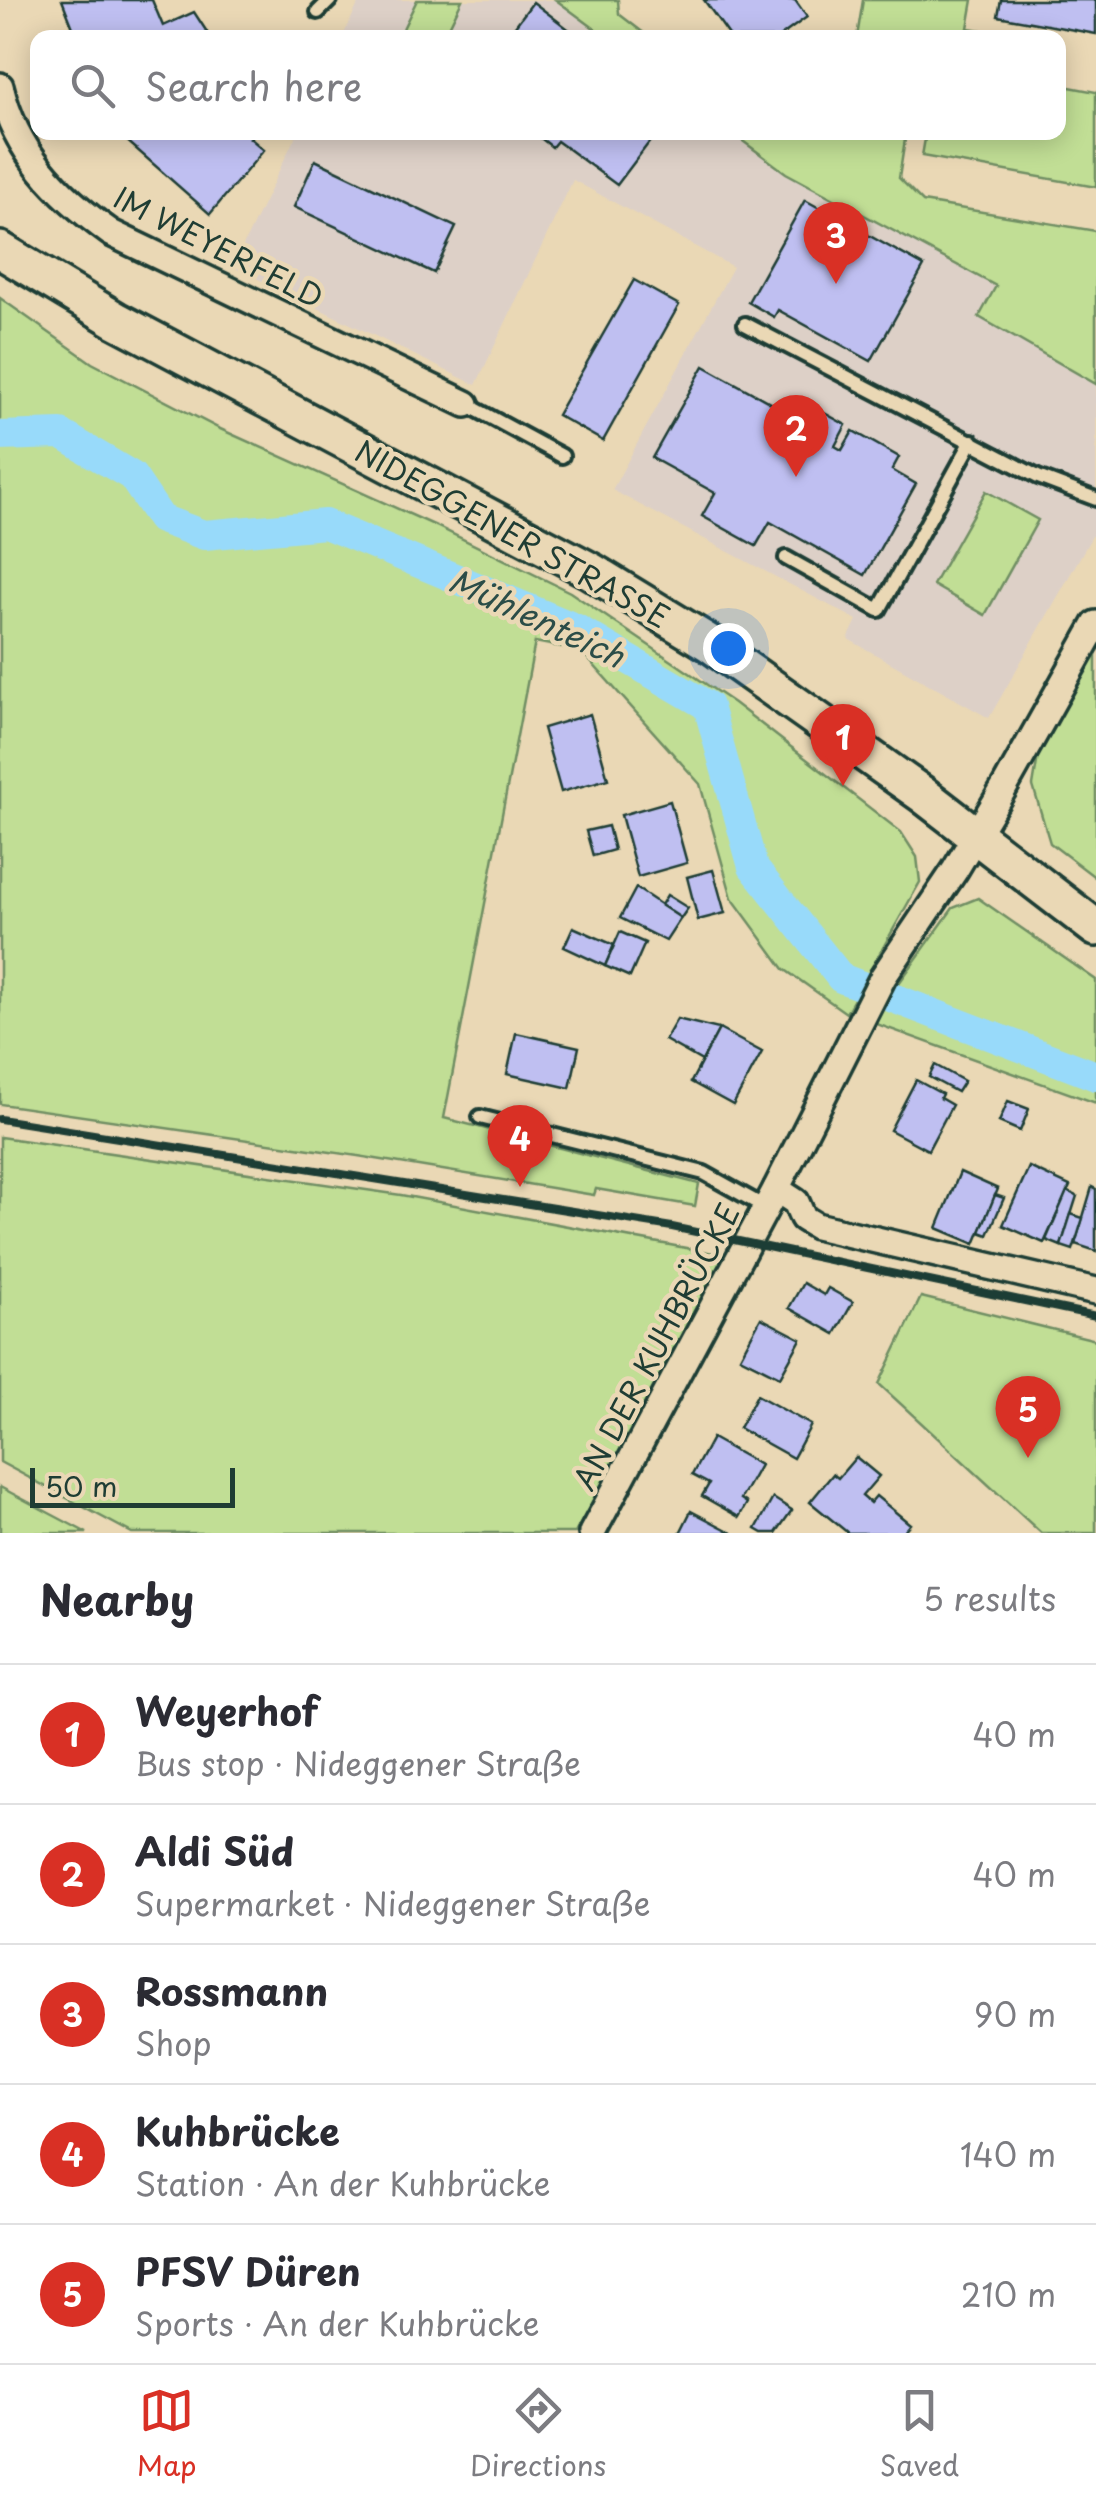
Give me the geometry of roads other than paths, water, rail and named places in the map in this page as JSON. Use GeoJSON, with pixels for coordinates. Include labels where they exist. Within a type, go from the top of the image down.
{"type":"FeatureCollection","features":[{"type":"Feature","properties":{"kind":"main road","name":"NIDEGGENER STRASSE"},"geometry":{"type":"LineString","coordinates":[[0,250],[116,320],[591,571],[709,643],[792,700],[1096,928]]}},
{"type":"Feature","properties":{"kind":"street","name":"IM WEYERFELD"},"geometry":{"type":"LineString","coordinates":[[0,86],[19,139],[47,180],[73,206],[111,233],[466,404]]}},
{"type":"Feature","properties":{"kind":"street"},"geometry":{"type":"LineString","coordinates":[[975,836],[1096,624]]}},
{"type":"Feature","properties":{"kind":"street","name":"AN DER KUHBRÜCKE"},"geometry":{"type":"LineString","coordinates":[[592,1533],[770,1198],[857,1023],[975,836]]}},
{"type":"Feature","properties":{"kind":"street","name":"AN DER KUHBRÜCKE"},"geometry":{"type":"LineString","coordinates":[[770,1198],[796,1202],[803,1218],[816,1226],[1096,1291]]}},
{"type":"Feature","properties":{"kind":"lane"},"geometry":{"type":"LineString","coordinates":[[318,12],[330,0]]}},
{"type":"Feature","properties":{"kind":"lane"},"geometry":{"type":"LineString","coordinates":[[745,324],[1038,477],[1096,499]]}},
{"type":"Feature","properties":{"kind":"lane"},"geometry":{"type":"LineString","coordinates":[[466,404],[562,456]]}},
{"type":"Feature","properties":{"kind":"lane"},"geometry":{"type":"LineString","coordinates":[[786,558],[880,610],[972,441]]}},
{"type":"Feature","properties":{"kind":"lane"},"geometry":{"type":"LineString","coordinates":[[480,1117],[704,1173],[770,1198]]}},
{"type":"Feature","properties":{"kind":"waterway","name":"Mühlenteich"},"geometry":{"type":"LineString","coordinates":[[0,436],[61,434],[132,476],[161,519],[204,535],[325,524],[575,628],[708,706],[753,867],[841,978],[1096,1076]]}},
{"type":"Feature","properties":{"kind":"railway"},"geometry":{"type":"LineString","coordinates":[[0,1119],[672,1227],[1096,1316]]}},
{"type":"Feature","properties":{"kind":"place","name":"Rossmann"},"geometry":{"type":"Point","coordinates":[836,284]}},
{"type":"Feature","properties":{"kind":"place","name":"Aldi Süd"},"geometry":{"type":"Point","coordinates":[796,477]}},
{"type":"Feature","properties":{"kind":"place","name":"Weyerhof"},"geometry":{"type":"Point","coordinates":[843,786]}},
{"type":"Feature","properties":{"kind":"place","name":"Kuhbrücke"},"geometry":{"type":"Point","coordinates":[520,1187]}},
{"type":"Feature","properties":{"kind":"place","name":"PFSV Düren"},"geometry":{"type":"Point","coordinates":[1028,1458]}}]}
